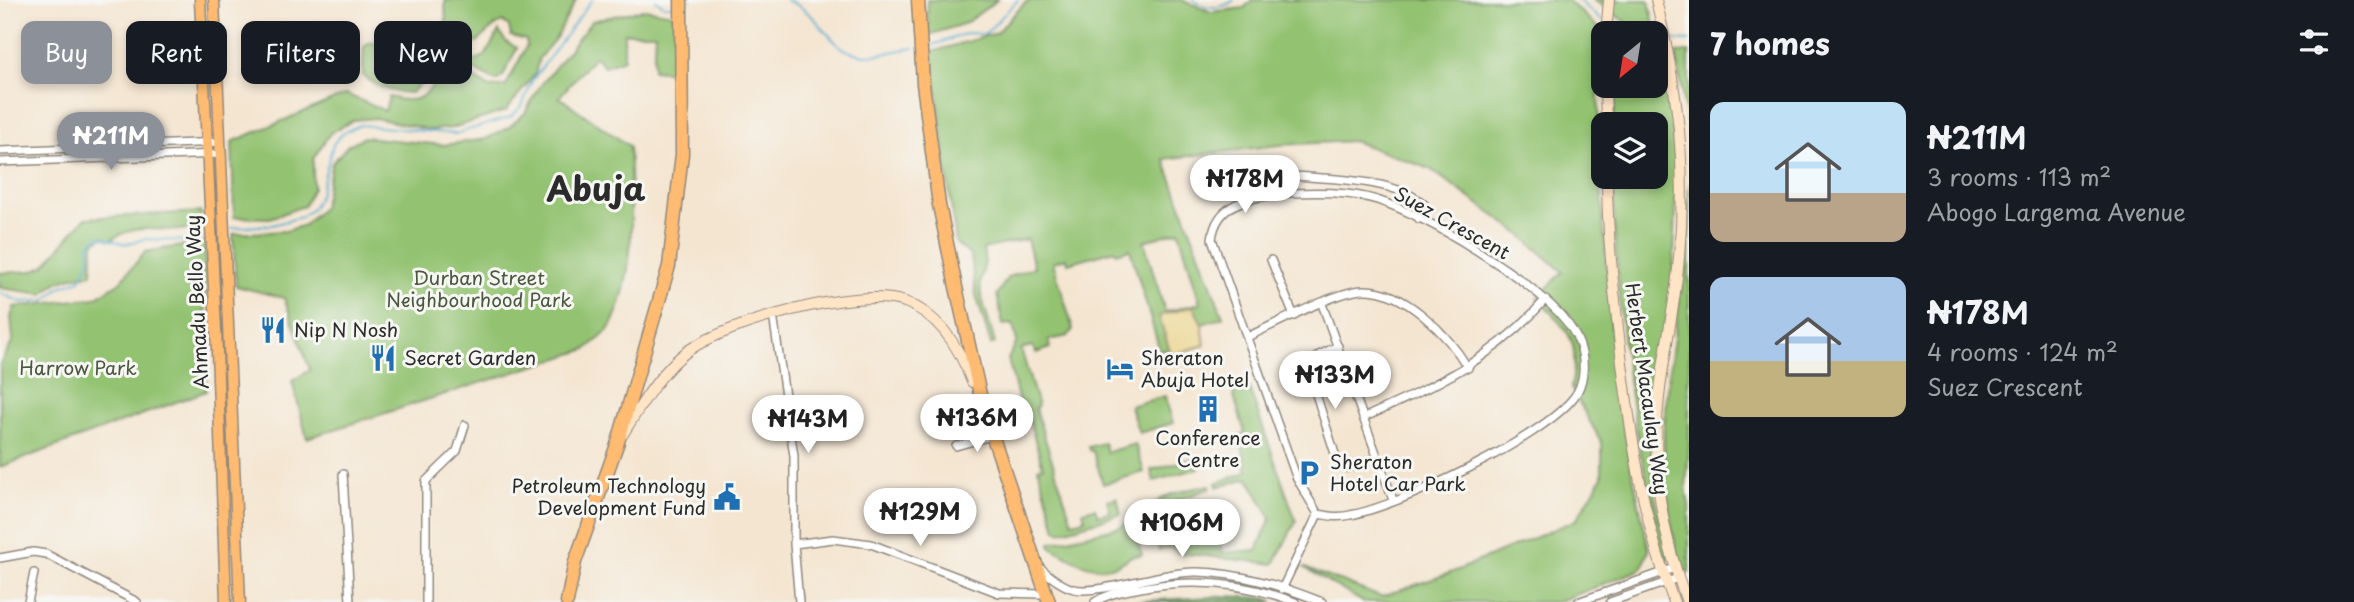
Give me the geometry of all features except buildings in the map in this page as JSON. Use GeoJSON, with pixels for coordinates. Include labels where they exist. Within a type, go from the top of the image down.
{"type":"FeatureCollection","features":[{"type":"Feature","properties":{"kind":"highway"},"geometry":{"type":"LineString","coordinates":[[567,602],[584,533],[618,442],[658,309],[670,256],[679,191],[683,41],[681,0]]}},
{"type":"Feature","properties":{"kind":"highway"},"geometry":{"type":"LineString","coordinates":[[918,0],[923,84],[939,205],[983,408],[1047,598]]}},
{"type":"Feature","properties":{"kind":"main road","name":"Ahmadu Bello Way"},"geometry":{"type":"LineString","coordinates":[[200,0],[214,271],[226,602]]}},
{"type":"Feature","properties":{"kind":"main road","name":"Ahmadu Bello Way"},"geometry":{"type":"LineString","coordinates":[[214,0],[240,602]]}},
{"type":"Feature","properties":{"kind":"main road"},"geometry":{"type":"LineString","coordinates":[[1607,21],[1609,0]]}},
{"type":"Feature","properties":{"kind":"main road","name":"Herbert Macaulay Way"},"geometry":{"type":"LineString","coordinates":[[1656,0],[1674,73],[1682,146],[1679,259],[1659,400],[1657,440],[1660,501],[1676,573],[1687,602]]}},
{"type":"Feature","properties":{"kind":"main road","name":"Herbert Macaulay Way"},"geometry":{"type":"LineString","coordinates":[[1607,189],[1616,317],[1636,462],[1662,572],[1674,602]]}},
{"type":"Feature","properties":{"kind":"main road"},"geometry":{"type":"LineString","coordinates":[[618,442],[652,389],[688,350],[736,326],[773,315],[861,297],[904,302],[924,313],[944,330],[968,372],[983,408]]}},
{"type":"Feature","properties":{"kind":"street"},"geometry":{"type":"LineString","coordinates":[[0,151],[220,142]]}},
{"type":"Feature","properties":{"kind":"street"},"geometry":{"type":"LineString","coordinates":[[0,162],[220,154]]}},
{"type":"Feature","properties":{"kind":"street"},"geometry":{"type":"LineString","coordinates":[[1294,176],[1375,185],[1403,192],[1424,204],[1419,219]]}},
{"type":"Feature","properties":{"kind":"street","name":"Suez Crescent"},"geometry":{"type":"LineString","coordinates":[[1287,193],[1336,193],[1376,200],[1419,219],[1507,271],[1545,300],[1563,318],[1583,349],[1583,374],[1576,395],[1542,424],[1476,465],[1352,515],[1318,514],[1297,479],[1212,239],[1219,215],[1228,207],[1287,193]]}},
{"type":"Feature","properties":{"kind":"street"},"geometry":{"type":"LineString","coordinates":[[1271,260],[1294,316]]}},
{"type":"Feature","properties":{"kind":"street"},"geometry":{"type":"LineString","coordinates":[[1247,337],[1360,290],[1376,291],[1440,328],[1468,368]]}},
{"type":"Feature","properties":{"kind":"street"},"geometry":{"type":"LineString","coordinates":[[1363,418],[1468,368],[1510,338],[1545,300]]}},
{"type":"Feature","properties":{"kind":"street"},"geometry":{"type":"LineString","coordinates":[[1322,304],[1393,500]]}},
{"type":"Feature","properties":{"kind":"street"},"geometry":{"type":"LineString","coordinates":[[773,315],[794,456],[794,544],[799,602]]}},
{"type":"Feature","properties":{"kind":"street"},"geometry":{"type":"LineString","coordinates":[[1338,345],[1319,355],[1307,366],[1337,460],[1347,468],[1378,458]]}},
{"type":"Feature","properties":{"kind":"street"},"geometry":{"type":"LineString","coordinates":[[426,602],[426,481],[457,451],[465,425]]}},
{"type":"Feature","properties":{"kind":"street"},"geometry":{"type":"LineString","coordinates":[[956,446],[991,436]]}},
{"type":"Feature","properties":{"kind":"street"},"geometry":{"type":"LineString","coordinates":[[343,474],[350,602]]}},
{"type":"Feature","properties":{"kind":"street"},"geometry":{"type":"LineString","coordinates":[[1280,597],[1318,514]]}},
{"type":"Feature","properties":{"kind":"street"},"geometry":{"type":"LineString","coordinates":[[794,544],[851,539],[871,544],[999,593],[1047,598]]}},
{"type":"Feature","properties":{"kind":"street"},"geometry":{"type":"LineString","coordinates":[[0,558],[33,552],[46,554],[137,602]]}},
{"type":"Feature","properties":{"kind":"street"},"geometry":{"type":"LineString","coordinates":[[1033,563],[1051,577],[1077,590],[1194,572],[1231,575],[1283,586],[1322,602]]}},
{"type":"Feature","properties":{"kind":"street"},"geometry":{"type":"LineString","coordinates":[[1578,602],[1662,572],[1676,573]]}},
{"type":"Feature","properties":{"kind":"street"},"geometry":{"type":"LineString","coordinates":[[28,602],[34,573]]}},
{"type":"Feature","properties":{"kind":"street"},"geometry":{"type":"LineString","coordinates":[[1610,602],[1666,582],[1676,573]]}},
{"type":"Feature","properties":{"kind":"street"},"geometry":{"type":"LineString","coordinates":[[1095,602],[1116,593],[1192,582],[1242,586],[1295,602]]}},
{"type":"Feature","properties":{"kind":"green space"},"geometry":{"type":"Polygon","coordinates":[[[445,0],[576,0],[556,38],[539,58],[535,74],[506,111],[452,128],[431,130],[375,118],[354,120],[330,133],[313,159],[313,188],[304,206],[270,218],[234,217],[232,142],[346,94],[385,111],[389,97],[416,99],[435,84],[472,84],[472,77],[490,88],[506,86],[527,45],[526,40],[511,36],[509,26],[503,22],[472,45],[472,21],[446,21],[445,0]]]}},
{"type":"Feature","properties":{"kind":"green space"},"geometry":{"type":"Polygon","coordinates":[[[927,0],[997,0],[966,23],[929,35],[927,0]]]}},
{"type":"Feature","properties":{"kind":"green space"},"geometry":{"type":"Polygon","coordinates":[[[1033,0],[1182,0],[1211,12],[1244,8],[1252,0],[1567,0],[1591,21],[1591,98],[1598,98],[1599,112],[1591,112],[1591,189],[1602,189],[1615,376],[1649,550],[1642,569],[1557,602],[1363,602],[1303,567],[1381,597],[1453,572],[1576,520],[1602,477],[1602,443],[1571,388],[1575,358],[1570,338],[1558,320],[1537,298],[1563,272],[1520,234],[1430,169],[1353,141],[1279,145],[1164,159],[1223,317],[1202,324],[1196,315],[1160,316],[1169,349],[1160,351],[1130,249],[1116,253],[1115,250],[1068,263],[1066,258],[1053,262],[1073,329],[1068,336],[1049,340],[1050,348],[1036,353],[1033,346],[1021,349],[1038,406],[1035,408],[1072,522],[1085,519],[1083,511],[1095,508],[1098,515],[1110,512],[1107,500],[1117,498],[1121,514],[1060,532],[1056,529],[1038,468],[1043,467],[1027,413],[1022,414],[1008,359],[1017,342],[1013,324],[1003,325],[997,295],[1008,277],[1034,267],[1027,239],[983,249],[985,262],[980,283],[981,295],[995,343],[991,345],[976,295],[971,256],[956,243],[932,52],[996,33],[1026,2],[1033,0]],[[1179,231],[1144,241],[1165,312],[1200,303],[1179,231]]]}},
{"type":"Feature","properties":{"kind":"green space"},"geometry":{"type":"Polygon","coordinates":[[[1594,0],[1649,0],[1653,21],[1624,21],[1594,0]]]}},
{"type":"Feature","properties":{"kind":"green space","name":"Durban Street Neighbourhood Park"},"geometry":{"type":"Polygon","coordinates":[[[645,9],[673,14],[677,72],[653,70],[655,33],[624,33],[624,59],[604,66],[595,56],[559,97],[629,146],[629,262],[619,307],[608,330],[587,349],[307,438],[292,381],[310,370],[284,298],[236,286],[233,234],[286,231],[304,225],[323,207],[332,163],[348,145],[364,137],[443,145],[486,139],[508,128],[525,113],[538,89],[592,21],[645,9]]]}},
{"type":"Feature","properties":{"kind":"green space"},"geometry":{"type":"Polygon","coordinates":[[[499,31],[506,42],[517,48],[503,76],[496,81],[472,69],[472,61],[485,56],[499,31]]]}},
{"type":"Feature","properties":{"kind":"green space"},"geometry":{"type":"Polygon","coordinates":[[[368,43],[374,43],[374,84],[363,75],[364,47],[368,43]]]}},
{"type":"Feature","properties":{"kind":"green space"},"geometry":{"type":"Polygon","coordinates":[[[1689,52],[1689,137],[1676,53],[1689,52]]]}},
{"type":"Feature","properties":{"kind":"green space"},"geometry":{"type":"Polygon","coordinates":[[[1668,82],[1676,166],[1676,223],[1672,281],[1652,442],[1654,488],[1669,554],[1667,561],[1658,539],[1630,390],[1620,305],[1614,189],[1668,189],[1668,112],[1614,112],[1614,98],[1668,98],[1668,82]]]}},
{"type":"Feature","properties":{"kind":"green space"},"geometry":{"type":"Polygon","coordinates":[[[375,84],[421,84],[411,93],[375,84]]]}},
{"type":"Feature","properties":{"kind":"green space"},"geometry":{"type":"Polygon","coordinates":[[[1689,184],[1689,445],[1686,488],[1689,506],[1689,573],[1682,575],[1667,494],[1664,432],[1686,241],[1689,184]]]}},
{"type":"Feature","properties":{"kind":"green space"},"geometry":{"type":"Polygon","coordinates":[[[201,212],[201,227],[188,230],[134,230],[110,240],[103,236],[93,244],[92,274],[65,279],[43,294],[0,288],[0,273],[32,271],[44,266],[85,218],[201,212]]]}},
{"type":"Feature","properties":{"kind":"green space","name":"Harrow Park"},"geometry":{"type":"Polygon","coordinates":[[[205,242],[206,391],[0,467],[0,364],[13,341],[11,317],[14,307],[95,298],[120,282],[145,252],[205,242]]]}},
{"type":"Feature","properties":{"kind":"green space"},"geometry":{"type":"Polygon","coordinates":[[[1249,388],[1296,521],[1274,564],[1180,553],[1171,547],[1159,550],[1150,517],[1157,502],[1173,494],[1210,485],[1211,488],[1175,501],[1182,520],[1180,543],[1219,539],[1223,553],[1257,550],[1271,518],[1248,478],[1217,487],[1216,483],[1247,472],[1240,435],[1245,433],[1233,393],[1249,388]]]}},
{"type":"Feature","properties":{"kind":"green space"},"geometry":{"type":"Polygon","coordinates":[[[1165,396],[1173,423],[1139,433],[1130,406],[1165,396]]]}},
{"type":"Feature","properties":{"kind":"green space"},"geometry":{"type":"Polygon","coordinates":[[[1104,443],[1107,452],[1135,444],[1144,472],[1103,484],[1093,451],[1088,447],[1104,443]]]}},
{"type":"Feature","properties":{"kind":"green space"},"geometry":{"type":"Polygon","coordinates":[[[1196,458],[1199,468],[1154,481],[1151,470],[1196,458]]]}},
{"type":"Feature","properties":{"kind":"green space"},"geometry":{"type":"Polygon","coordinates":[[[1128,522],[1132,526],[1142,555],[1131,556],[1111,567],[1101,568],[1080,563],[1051,547],[1050,543],[1120,527],[1128,522]]]}},
{"type":"Feature","properties":{"kind":"green space"},"geometry":{"type":"Polygon","coordinates":[[[1229,596],[1265,598],[1274,602],[1123,602],[1229,596]]]}},
{"type":"Feature","properties":{"kind":"sand"},"geometry":{"type":"Polygon","coordinates":[[[1193,306],[1202,324],[1205,345],[1171,355],[1159,316],[1193,306]]]}},
{"type":"Feature","properties":{"kind":"waterway"},"geometry":{"type":"LineString","coordinates":[[231,228],[272,225],[301,217],[312,209],[319,197],[333,144],[343,133],[360,125],[455,134],[511,117],[522,106],[532,81],[592,0]]}},
{"type":"Feature","properties":{"kind":"waterway"},"geometry":{"type":"LineString","coordinates":[[656,0],[664,6],[674,6]]}},
{"type":"Feature","properties":{"kind":"waterway"},"geometry":{"type":"LineString","coordinates":[[786,0],[808,13],[837,43],[854,53],[876,55],[914,48]]}},
{"type":"Feature","properties":{"kind":"waterway"},"geometry":{"type":"LineString","coordinates":[[930,46],[968,33],[985,34],[1018,0]]}},
{"type":"Feature","properties":{"kind":"waterway"},"geometry":{"type":"LineString","coordinates":[[1193,0],[1214,7],[1234,0]]}},
{"type":"Feature","properties":{"kind":"waterway"},"geometry":{"type":"LineString","coordinates":[[1578,0],[1602,21]]}},
{"type":"Feature","properties":{"kind":"waterway"},"geometry":{"type":"LineString","coordinates":[[1673,40],[1689,41]]}},
{"type":"Feature","properties":{"kind":"waterway"},"geometry":{"type":"LineString","coordinates":[[0,293],[21,302],[46,300],[60,287],[80,280],[90,259],[89,244],[99,236],[125,244],[146,239],[188,241],[204,236]]}},
{"type":"Feature","properties":{"kind":"place","name":"Nip N Nosh"},"geometry":{"type":"Point","coordinates":[273,330]}},
{"type":"Feature","properties":{"kind":"place","name":"Secret Garden"},"geometry":{"type":"Point","coordinates":[383,358]}},
{"type":"Feature","properties":{"kind":"place","name":"Sheraton Abuja Hotel"},"geometry":{"type":"Point","coordinates":[1120,369]}},
{"type":"Feature","properties":{"kind":"place","name":"Conference Centre"},"geometry":{"type":"Point","coordinates":[1208,409]}},
{"type":"Feature","properties":{"kind":"place","name":"Sheraton Hotel Car Park"},"geometry":{"type":"Point","coordinates":[1309,473]}},
{"type":"Feature","properties":{"kind":"place","name":"Petroleum Technology Development Fund"},"geometry":{"type":"Point","coordinates":[727,497]}},
{"type":"Feature","properties":{"kind":"district","name":"Abuja"},"geometry":{"type":"Point","coordinates":[596,189]}}]}
